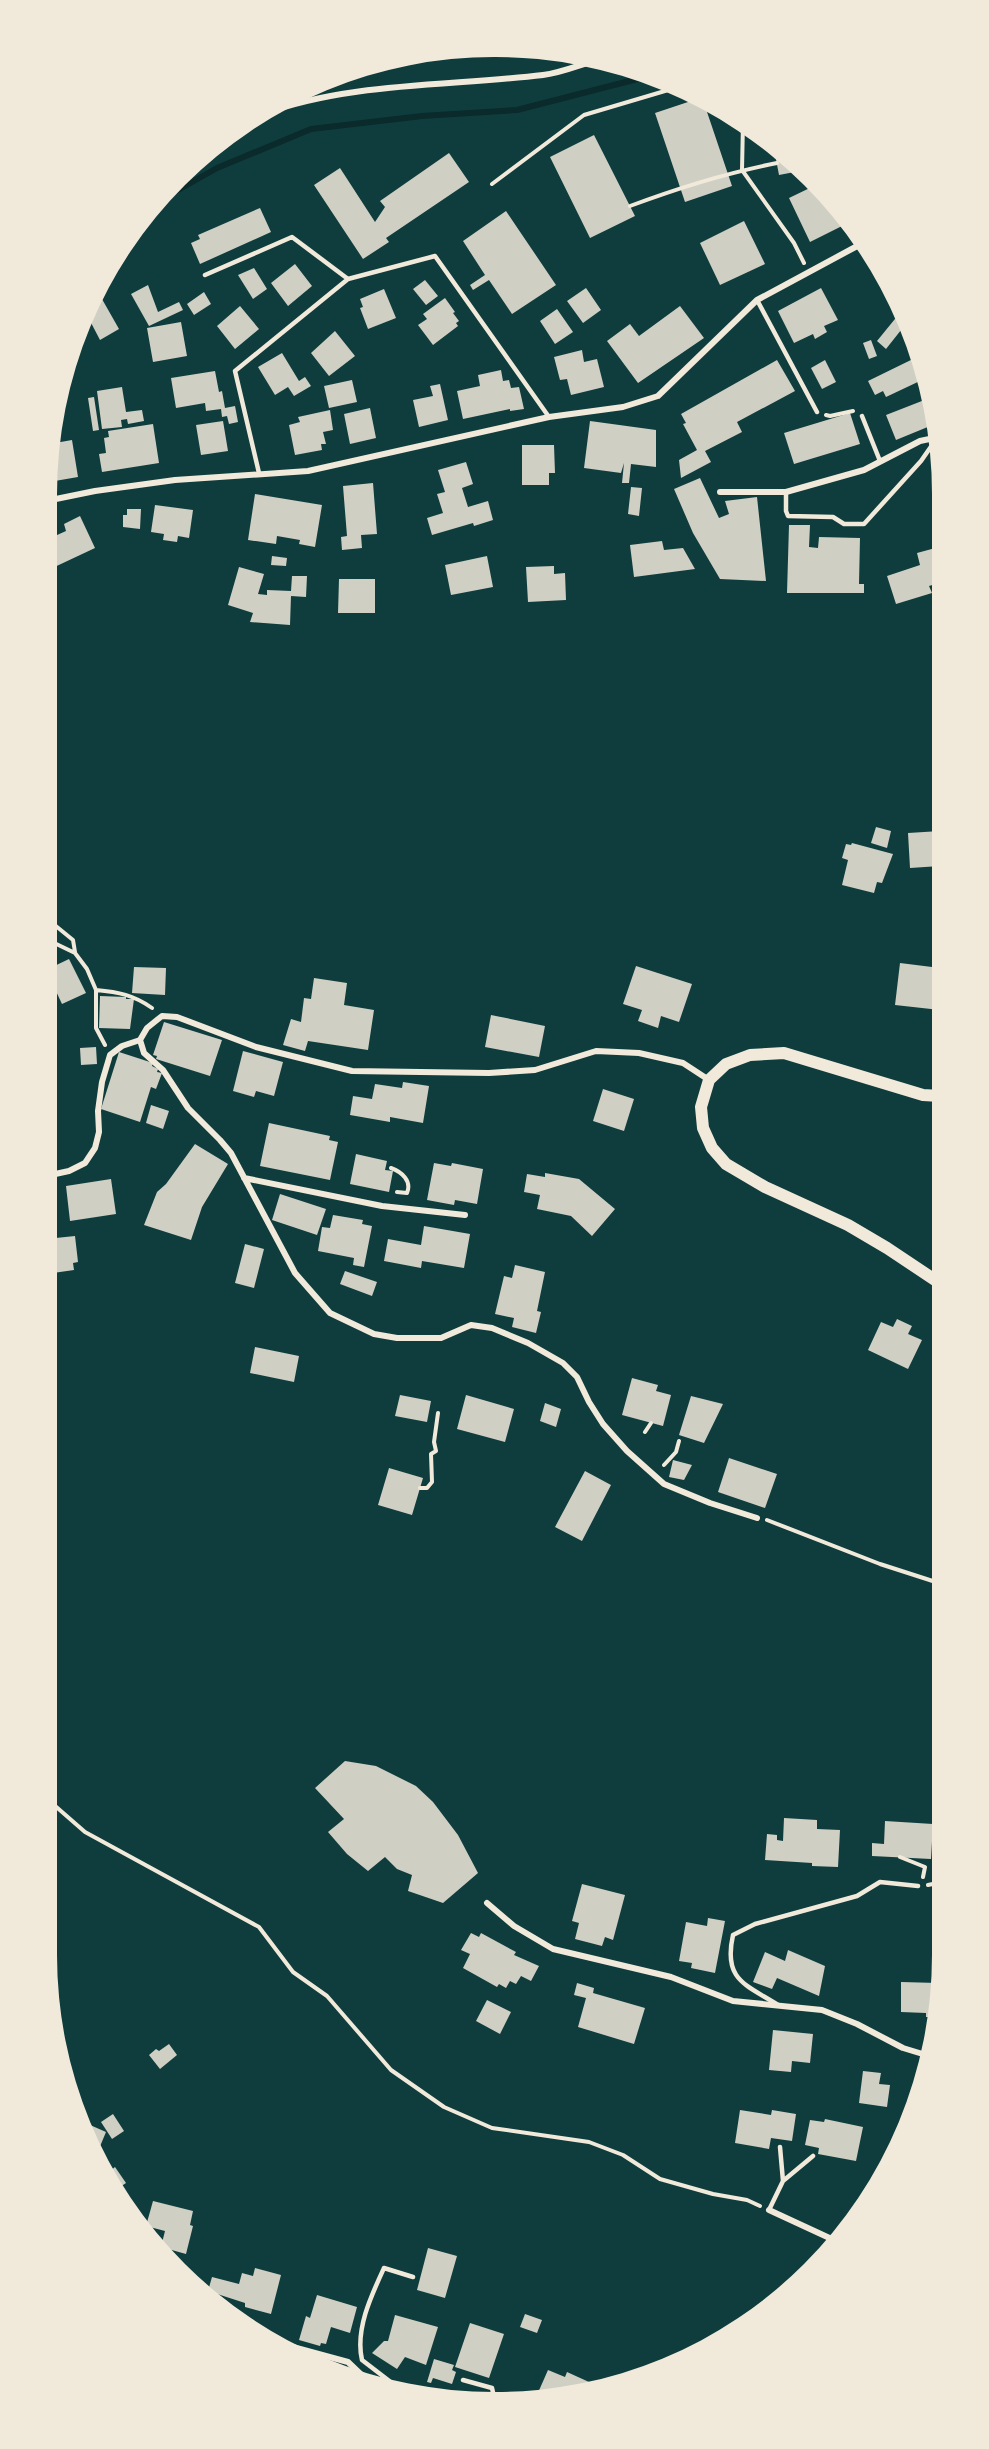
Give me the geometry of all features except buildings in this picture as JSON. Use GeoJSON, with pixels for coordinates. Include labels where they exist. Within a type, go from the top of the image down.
{"type":"FeatureCollection","features":[{"type":"Feature","properties":{"kind":"main road"},"geometry":{"type":"LineString","coordinates":[[932,1096],[923,1095],[783,1053],[750,1055],[726,1064],[709,1080],[700,1107],[703,1128],[712,1148],[726,1164],[765,1187],[848,1225],[932,1278]]}},
{"type":"Feature","properties":{"kind":"street"},"geometry":{"type":"LineString","coordinates":[[304,101],[410,86],[546,75],[580,65]]}},
{"type":"Feature","properties":{"kind":"street"},"geometry":{"type":"LineString","coordinates":[[57,499],[175,480],[308,471],[549,417],[623,407],[658,396],[758,300],[855,247]]}},
{"type":"Feature","properties":{"kind":"street"},"geometry":{"type":"LineString","coordinates":[[720,492],[786,492],[864,470],[920,441],[928,439]]}},
{"type":"Feature","properties":{"kind":"street"},"geometry":{"type":"LineString","coordinates":[[57,1174],[69,1171],[85,1163],[95,1148],[99,1131],[98,1111],[102,1082],[110,1055],[122,1046],[140,1040],[147,1028],[162,1016],[177,1017],[256,1047],[352,1071],[500,1072],[535,1070],[596,1051],[639,1053],[682,1064],[709,1080]]}},
{"type":"Feature","properties":{"kind":"street"},"geometry":{"type":"LineString","coordinates":[[140,1040],[144,1053],[163,1070],[188,1108],[231,1153],[295,1273],[330,1313],[374,1334],[397,1338],[441,1338],[471,1325],[492,1328],[528,1344],[563,1362],[577,1377],[603,1424],[664,1484],[710,1503],[758,1518]]}},
{"type":"Feature","properties":{"kind":"street"},"geometry":{"type":"LineString","coordinates":[[244,1178],[382,1206],[465,1215]]}},
{"type":"Feature","properties":{"kind":"street"},"geometry":{"type":"LineString","coordinates":[[487,1903],[514,1926],[553,1949],[671,1977],[733,2001],[822,2010],[903,2048],[921,2053]]}},
{"type":"Feature","properties":{"kind":"street"},"geometry":{"type":"LineString","coordinates":[[769,2210],[828,2237]]}},
{"type":"Feature","properties":{"kind":"street"},"geometry":{"type":"LineString","coordinates":[[313,2352],[348,2362],[356,2370]]}},
{"type":"Feature","properties":{"kind":"lane"},"geometry":{"type":"LineString","coordinates":[[205,275],[292,237],[348,279]]}},
{"type":"Feature","properties":{"kind":"lane"},"geometry":{"type":"LineString","coordinates":[[259,473],[235,371],[348,279],[435,256],[549,417]]}},
{"type":"Feature","properties":{"kind":"lane"},"geometry":{"type":"LineString","coordinates":[[758,300],[818,412]]}},
{"type":"Feature","properties":{"kind":"lane"},"geometry":{"type":"LineString","coordinates":[[862,416],[880,461]]}},
{"type":"Feature","properties":{"kind":"lane"},"geometry":{"type":"LineString","coordinates":[[786,492],[788,516],[833,517],[844,524],[864,524],[929,449]]}},
{"type":"Feature","properties":{"kind":"lane"},"geometry":{"type":"LineString","coordinates":[[778,2005],[739,1980],[730,1967],[729,1951],[733,1935],[755,1924],[857,1896],[880,1882],[918,1886]]}},
{"type":"Feature","properties":{"kind":"lane"},"geometry":{"type":"LineString","coordinates":[[780,2147],[783,2181]]}},
{"type":"Feature","properties":{"kind":"lane"},"geometry":{"type":"LineString","coordinates":[[769,2210],[783,2181],[813,2156]]}},
{"type":"Feature","properties":{"kind":"lane"},"geometry":{"type":"LineString","coordinates":[[386,2378],[362,2360],[358,2344],[374,2290],[384,2268],[413,2277]]}},
{"type":"Feature","properties":{"kind":"lane"},"geometry":{"type":"LineString","coordinates":[[463,2380],[492,2388],[493,2392]]}},
{"type":"Feature","properties":{"kind":"path"},"geometry":{"type":"LineString","coordinates":[[492,184],[584,116],[665,91]]}},
{"type":"Feature","properties":{"kind":"path"},"geometry":{"type":"LineString","coordinates":[[743,134],[742,170],[795,243],[804,263]]}},
{"type":"Feature","properties":{"kind":"path"},"geometry":{"type":"LineString","coordinates":[[630,206],[680,187],[777,163]]}},
{"type":"Feature","properties":{"kind":"path"},"geometry":{"type":"LineString","coordinates":[[818,412],[830,416],[852,411],[862,416]]}},
{"type":"Feature","properties":{"kind":"path"},"geometry":{"type":"LineString","coordinates":[[57,927],[73,940],[75,953]]}},
{"type":"Feature","properties":{"kind":"path"},"geometry":{"type":"LineString","coordinates":[[57,944],[75,953],[87,969],[96,990],[96,1028],[110,1055]]}},
{"type":"Feature","properties":{"kind":"path"},"geometry":{"type":"LineString","coordinates":[[96,990],[117,992],[139,998],[162,1016]]}},
{"type":"Feature","properties":{"kind":"path"},"geometry":{"type":"LineString","coordinates":[[391,1168],[402,1174],[409,1186],[407,1193],[397,1192]]}},
{"type":"Feature","properties":{"kind":"path"},"geometry":{"type":"LineString","coordinates":[[420,1488],[427,1488],[432,1482],[431,1454],[436,1450],[434,1442],[438,1413]]}},
{"type":"Feature","properties":{"kind":"path"},"geometry":{"type":"LineString","coordinates":[[645,1432],[651,1423]]}},
{"type":"Feature","properties":{"kind":"path"},"geometry":{"type":"LineString","coordinates":[[664,1465],[676,1452],[679,1441]]}},
{"type":"Feature","properties":{"kind":"path"},"geometry":{"type":"LineString","coordinates":[[758,1518],[777,1523],[880,1564],[932,1581]]}},
{"type":"Feature","properties":{"kind":"path"},"geometry":{"type":"LineString","coordinates":[[57,1808],[85,1832],[259,1927],[292,1972],[327,1996],[392,2070],[444,2107],[492,2128],[589,2142],[622,2155],[660,2179],[712,2194],[747,2200],[769,2210]]}},
{"type":"Feature","properties":{"kind":"path"},"geometry":{"type":"LineString","coordinates":[[900,1857],[925,1867],[924,1876]]}},
{"type":"Feature","properties":{"kind":"waterway"},"geometry":{"type":"LineString","coordinates":[[183,187],[217,168],[311,129],[422,116],[517,110],[634,80]]}}]}
